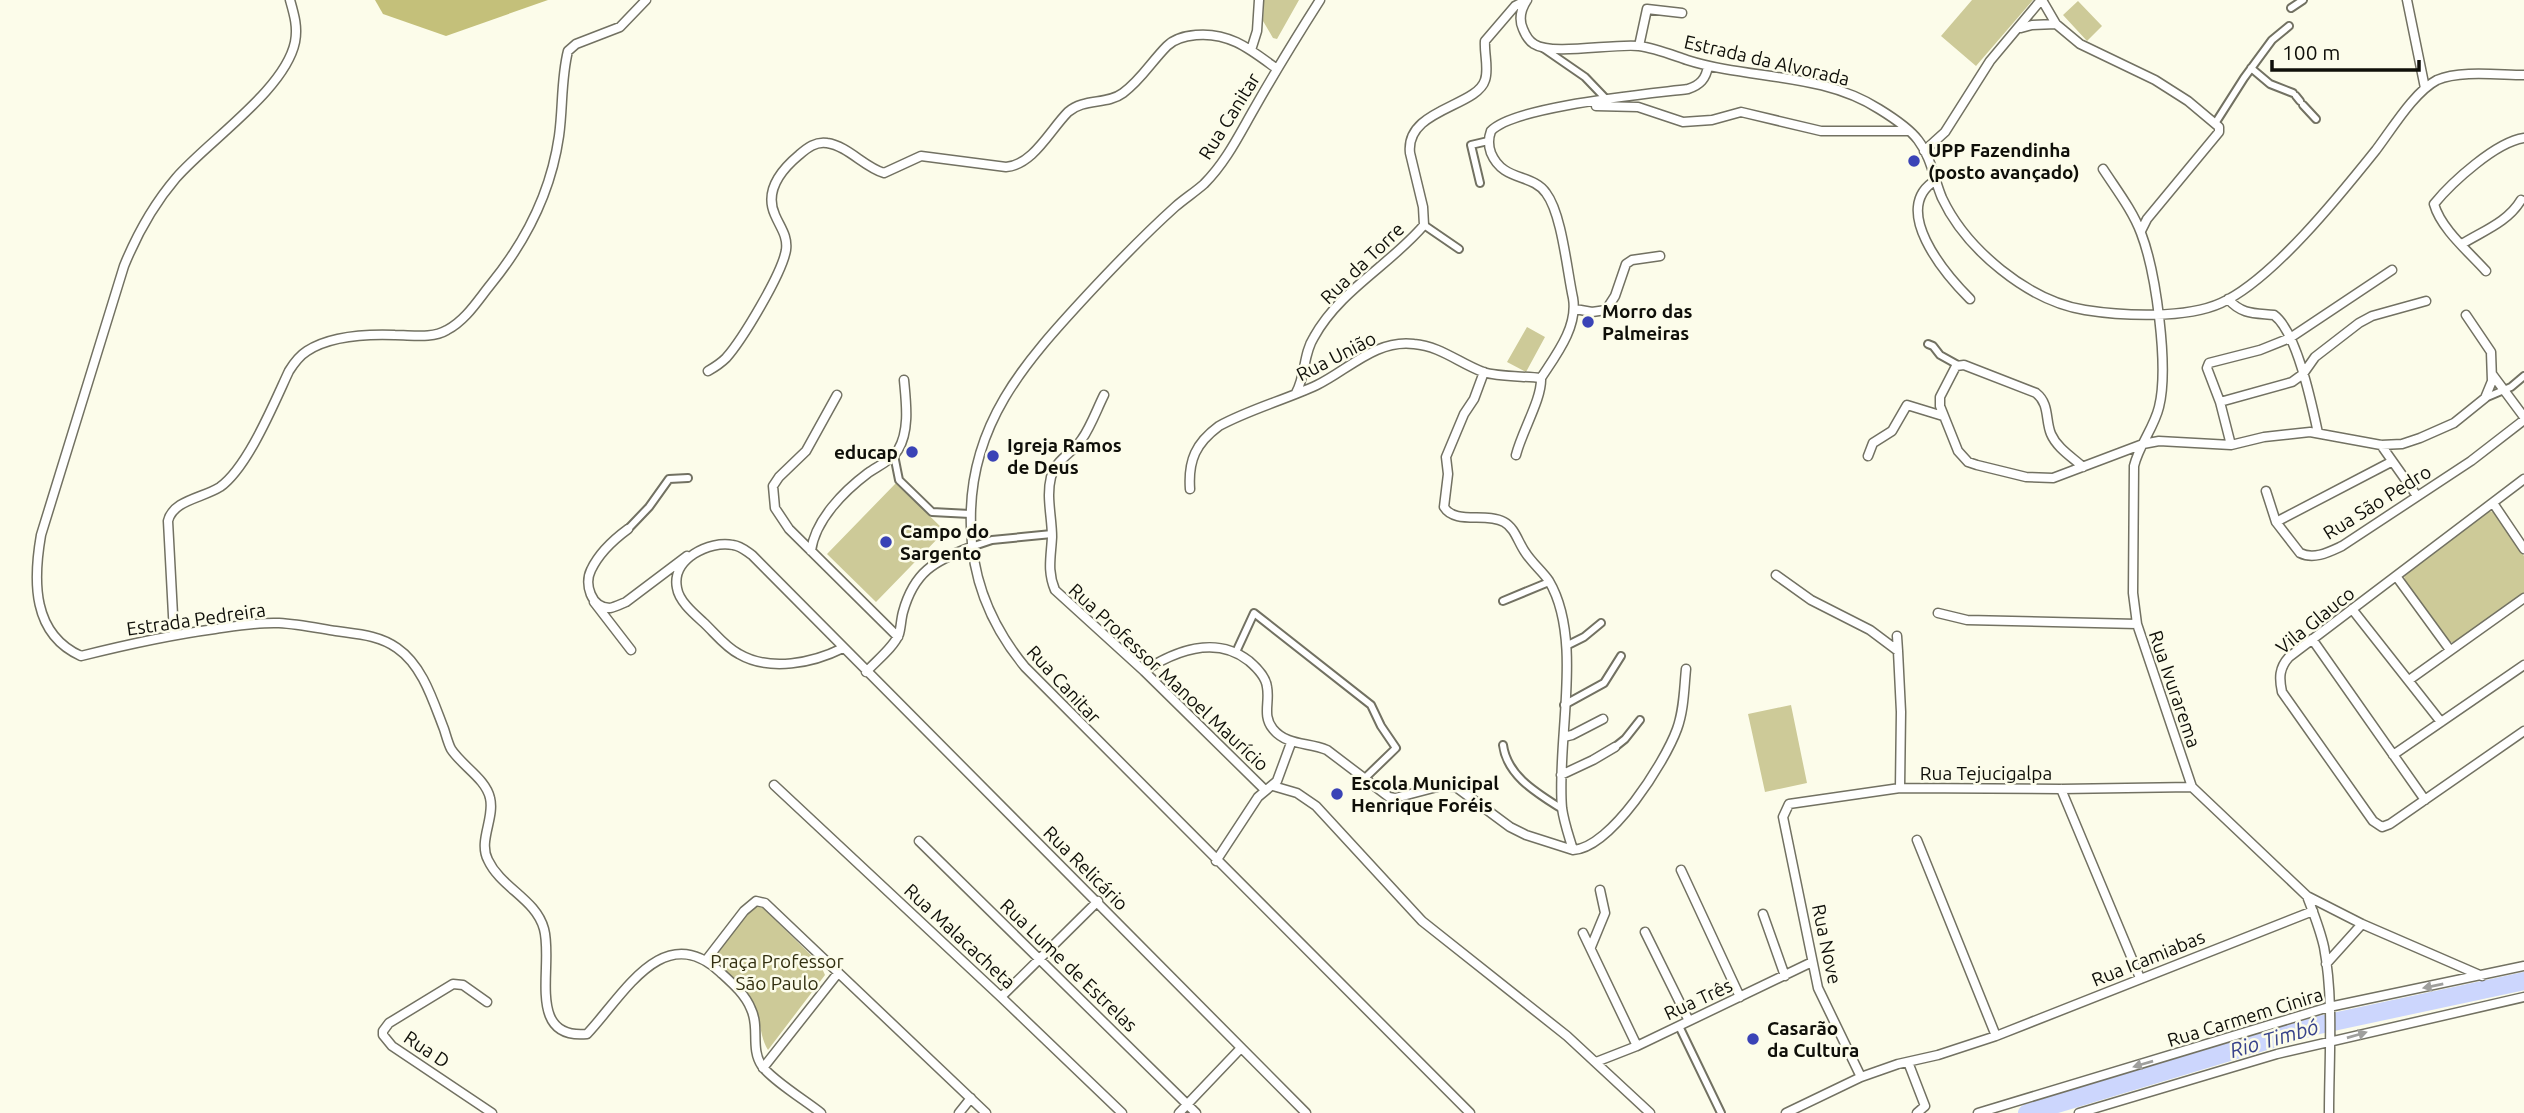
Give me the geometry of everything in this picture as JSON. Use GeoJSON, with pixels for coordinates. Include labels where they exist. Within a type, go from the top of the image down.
{"type":"FeatureCollection","features":[{"type":"Feature","properties":{"kind":"street","name":"Estrada Pedreira"},"geometry":{"type":"LineString","coordinates":[[290,0],[297,23],[295,44],[284,67],[248,109],[198,154],[174,180],[152,210],[124,266],[41,536],[35,568],[43,619],[68,650],[81,656],[174,634],[245,624],[278,623],[368,635],[397,648],[425,682],[450,747],[489,793],[491,802],[484,849],[487,860],[536,912],[544,928],[547,945],[546,1006],[551,1020],[558,1028],[576,1035],[587,1034],[646,968],[662,957],[675,953],[690,954],[707,960]]}},
{"type":"Feature","properties":{"kind":"street"},"geometry":{"type":"LineString","coordinates":[[174,634],[167,521],[169,514],[180,505],[221,486],[233,474],[247,453],[289,371],[307,350],[331,341],[361,337],[425,336],[446,331],[464,317],[515,254],[531,226],[548,180],[558,139],[568,51],[576,44],[620,27],[646,0]]}},
{"type":"Feature","properties":{"kind":"street"},"geometry":{"type":"LineString","coordinates":[[1251,50],[1257,31],[1259,0]]}},
{"type":"Feature","properties":{"kind":"street","name":"Rua Canitar"},"geometry":{"type":"LineString","coordinates":[[1320,0],[1277,69],[1233,148],[1205,183],[1176,206],[1130,250],[1024,366],[1002,400],[976,465],[970,514],[971,547],[988,608],[1010,649],[1044,688],[1471,1113]]}},
{"type":"Feature","properties":{"kind":"street"},"geometry":{"type":"LineString","coordinates":[[1527,0],[1521,11],[1521,26],[1527,38],[1585,77],[1607,100]]}},
{"type":"Feature","properties":{"kind":"street","name":"Rua da Torre"},"geometry":{"type":"LineString","coordinates":[[1296,393],[1301,383],[1308,347],[1322,324],[1345,297],[1424,225],[1423,207],[1409,145],[1413,134],[1425,121],[1483,84],[1486,75],[1485,41],[1515,6],[1527,0]]}},
{"type":"Feature","properties":{"kind":"street"},"geometry":{"type":"LineString","coordinates":[[1924,151],[1945,132],[1990,61],[2042,0],[2056,24],[2080,44],[2155,80],[2188,101],[2217,125],[2219,132],[2147,219],[2141,231]]}},
{"type":"Feature","properties":{"kind":"street"},"geometry":{"type":"LineString","coordinates":[[2291,8],[2303,0]]}},
{"type":"Feature","properties":{"kind":"street"},"geometry":{"type":"LineString","coordinates":[[2407,0],[2425,88],[2445,77],[2457,75],[2524,75]]}},
{"type":"Feature","properties":{"kind":"street"},"geometry":{"type":"LineString","coordinates":[[1639,46],[1647,9],[1682,13]]}},
{"type":"Feature","properties":{"kind":"street"},"geometry":{"type":"LineString","coordinates":[[2019,29],[2032,25],[2056,24]]}},
{"type":"Feature","properties":{"kind":"street"},"geometry":{"type":"LineString","coordinates":[[2217,125],[2251,68],[2272,40],[2289,26]]}},
{"type":"Feature","properties":{"kind":"street"},"geometry":{"type":"LineString","coordinates":[[708,371],[724,360],[737,343],[779,271],[786,240],[774,215],[771,194],[774,184],[790,162],[808,147],[825,142],[837,146],[870,168],[884,173],[921,156],[1016,166],[1031,155],[1069,111],[1084,103],[1120,95],[1139,79],[1176,39],[1209,34],[1227,37],[1277,69]]}},
{"type":"Feature","properties":{"kind":"street","name":"Estrada da Alvorada"},"geometry":{"type":"LineString","coordinates":[[1541,47],[1639,46],[1708,66],[1780,76],[1850,93],[1880,109],[1918,140],[1943,200],[1970,239],[2000,269],[2053,301],[2084,310],[2159,314],[2205,308],[2228,299],[2274,264],[2364,164],[2425,88]]}},
{"type":"Feature","properties":{"kind":"street"},"geometry":{"type":"LineString","coordinates":[[1516,455],[1524,428],[1539,395],[1541,378],[1571,327],[1575,309],[1558,225],[1549,198],[1541,187],[1504,170],[1492,155],[1488,141],[1493,128],[1529,114],[1698,86],[1704,79],[1708,66]]}},
{"type":"Feature","properties":{"kind":"street"},"geometry":{"type":"LineString","coordinates":[[2251,68],[2270,84],[2298,99],[2316,119]]}},
{"type":"Feature","properties":{"kind":"street"},"geometry":{"type":"LineString","coordinates":[[1578,104],[1638,107],[1683,122],[1712,120],[1741,112],[1821,131],[1909,131]]}},
{"type":"Feature","properties":{"kind":"street"},"geometry":{"type":"LineString","coordinates":[[2486,271],[2438,214],[2434,204],[2441,195],[2496,150],[2515,139],[2524,138]]}},
{"type":"Feature","properties":{"kind":"street"},"geometry":{"type":"LineString","coordinates":[[1480,183],[1471,145],[1488,141]]}},
{"type":"Feature","properties":{"kind":"street","name":"Rua Ivurarema"},"geometry":{"type":"LineString","coordinates":[[2103,169],[2141,231],[2159,314],[2162,389],[2156,416],[2134,466],[2133,593],[2137,624],[2192,787],[2307,896]]}},
{"type":"Feature","properties":{"kind":"street"},"geometry":{"type":"LineString","coordinates":[[1936,180],[1926,186],[1919,197],[1918,218],[1941,267],[1970,299]]}},
{"type":"Feature","properties":{"kind":"street"},"geometry":{"type":"LineString","coordinates":[[2462,244],[2504,220],[2521,200]]}},
{"type":"Feature","properties":{"kind":"street"},"geometry":{"type":"LineString","coordinates":[[1424,225],[1459,249]]}},
{"type":"Feature","properties":{"kind":"street"},"geometry":{"type":"LineString","coordinates":[[1575,309],[1592,312],[1606,310],[1615,296],[1626,264],[1632,260],[1660,256]]}},
{"type":"Feature","properties":{"kind":"street"},"geometry":{"type":"LineString","coordinates":[[2231,445],[2208,365],[2290,338],[2392,270]]}},
{"type":"Feature","properties":{"kind":"street"},"geometry":{"type":"LineString","coordinates":[[2228,299],[2240,311],[2256,315],[2274,315],[2281,322],[2303,374],[2318,433]]}},
{"type":"Feature","properties":{"kind":"street"},"geometry":{"type":"LineString","coordinates":[[2220,402],[2282,386],[2303,374],[2315,356],[2359,323],[2372,316],[2427,301]]}},
{"type":"Feature","properties":{"kind":"street"},"geometry":{"type":"LineString","coordinates":[[2466,315],[2491,352],[2492,374],[2485,398]]}},
{"type":"Feature","properties":{"kind":"street","name":"Rua União"},"geometry":{"type":"LineString","coordinates":[[1190,489],[1194,452],[1211,431],[1227,421],[1321,383],[1357,360],[1400,344],[1413,343],[1432,348],[1483,372],[1541,378]]}},
{"type":"Feature","properties":{"kind":"street"},"geometry":{"type":"LineString","coordinates":[[1928,344],[1940,355],[1958,365],[2027,389],[2042,397],[2053,438],[2083,467]]}},
{"type":"Feature","properties":{"kind":"street"},"geometry":{"type":"LineString","coordinates":[[1958,365],[1940,397],[1943,415],[1962,457],[1977,465],[2039,479],[2063,476],[2143,443],[2159,441],[2231,445],[2301,432],[2381,445],[2402,444],[2454,423],[2485,398],[2505,390],[2524,376]]}},
{"type":"Feature","properties":{"kind":"street"},"geometry":{"type":"LineString","coordinates":[[1483,372],[1474,399],[1464,414],[1446,457],[1448,474],[1444,507],[1453,515],[1492,518],[1506,523],[1549,582],[1563,618],[1566,646],[1562,808],[1573,850]]}},
{"type":"Feature","properties":{"kind":"street"},"geometry":{"type":"LineString","coordinates":[[2492,374],[2524,419]]}},
{"type":"Feature","properties":{"kind":"street"},"geometry":{"type":"LineString","coordinates":[[811,551],[820,527],[845,493],[894,455],[906,429],[904,380]]}},
{"type":"Feature","properties":{"kind":"street"},"geometry":{"type":"LineString","coordinates":[[837,395],[806,451],[773,486],[773,499],[778,515],[789,529],[898,637]]}},
{"type":"Feature","properties":{"kind":"street","name":"Rua Professor Manoel Maurício"},"geometry":{"type":"LineString","coordinates":[[1104,395],[1080,442],[1059,461],[1052,473],[1049,496],[1052,534],[1049,577],[1055,590],[1269,788],[1297,793],[1316,806],[1422,921],[1597,1062],[1650,1113]]}},
{"type":"Feature","properties":{"kind":"street"},"geometry":{"type":"LineString","coordinates":[[1868,456],[1873,443],[1889,435],[1907,405],[1943,415]]}},
{"type":"Feature","properties":{"kind":"street","name":"Rua São Pedro"},"geometry":{"type":"LineString","coordinates":[[2266,491],[2276,522],[2300,553],[2314,555],[2342,546],[2471,461],[2524,419]]}},
{"type":"Feature","properties":{"kind":"street"},"geometry":{"type":"LineString","coordinates":[[2381,445],[2417,496]]}},
{"type":"Feature","properties":{"kind":"street"},"geometry":{"type":"LineString","coordinates":[[894,455],[900,480],[932,512],[970,514]]}},
{"type":"Feature","properties":{"kind":"street"},"geometry":{"type":"LineString","coordinates":[[2276,522],[2391,462]]}},
{"type":"Feature","properties":{"kind":"street"},"geometry":{"type":"LineString","coordinates":[[631,650],[593,600],[588,586],[590,571],[606,548],[649,507],[669,479],[688,478]]}},
{"type":"Feature","properties":{"kind":"street","name":"Vila Glauco"},"geometry":{"type":"LineString","coordinates":[[2425,800],[2390,824],[2382,827],[2373,821],[2282,692],[2280,670],[2284,663],[2312,639],[2524,480]]}},
{"type":"Feature","properties":{"kind":"street"},"geometry":{"type":"LineString","coordinates":[[2493,503],[2524,549]]}},
{"type":"Feature","properties":{"kind":"street"},"geometry":{"type":"LineString","coordinates":[[866,672],[898,637],[908,597],[923,572],[939,560],[992,540],[1052,534]]}},
{"type":"Feature","properties":{"kind":"street","name":"Rua Relicário"},"geometry":{"type":"LineString","coordinates":[[696,552],[724,544],[743,548],[752,555],[1306,1113]]}},
{"type":"Feature","properties":{"kind":"street"},"geometry":{"type":"LineString","coordinates":[[593,600],[608,608],[625,602],[676,563],[696,552]]}},
{"type":"Feature","properties":{"kind":"street"},"geometry":{"type":"LineString","coordinates":[[696,552],[680,570],[677,579],[678,592],[695,614],[732,650],[750,659],[793,663],[821,659],[843,648]]}},
{"type":"Feature","properties":{"kind":"street"},"geometry":{"type":"LineString","coordinates":[[1776,575],[1811,600],[1870,630],[1898,651]]}},
{"type":"Feature","properties":{"kind":"street"},"geometry":{"type":"LineString","coordinates":[[2396,576],[2450,650]]}},
{"type":"Feature","properties":{"kind":"street"},"geometry":{"type":"LineString","coordinates":[[1503,601],[1549,582]]}},
{"type":"Feature","properties":{"kind":"street"},"geometry":{"type":"LineString","coordinates":[[2409,680],[2524,598]]}},
{"type":"Feature","properties":{"kind":"street"},"geometry":{"type":"LineString","coordinates":[[2352,609],[2441,722]]}},
{"type":"Feature","properties":{"kind":"street"},"geometry":{"type":"LineString","coordinates":[[1236,652],[1254,613],[1371,705],[1396,748],[1364,779]]}},
{"type":"Feature","properties":{"kind":"street"},"geometry":{"type":"LineString","coordinates":[[1938,613],[1967,620],[2137,624]]}},
{"type":"Feature","properties":{"kind":"street"},"geometry":{"type":"LineString","coordinates":[[1566,646],[1584,637],[1601,623]]}},
{"type":"Feature","properties":{"kind":"street"},"geometry":{"type":"LineString","coordinates":[[1897,636],[1901,712],[1900,789]]}},
{"type":"Feature","properties":{"kind":"street"},"geometry":{"type":"LineString","coordinates":[[2312,639],[2425,800],[2524,731]]}},
{"type":"Feature","properties":{"kind":"street"},"geometry":{"type":"LineString","coordinates":[[1144,671],[1182,651],[1217,648],[1236,652],[1262,675],[1267,684],[1268,721],[1272,729],[1291,743],[1327,750],[1385,796],[1395,797],[1441,786],[1456,787],[1510,827],[1573,850],[1594,843],[1614,827],[1655,769],[1677,729],[1686,670]]}},
{"type":"Feature","properties":{"kind":"street"},"geometry":{"type":"LineString","coordinates":[[1564,705],[1604,683],[1621,656]]}},
{"type":"Feature","properties":{"kind":"street"},"geometry":{"type":"LineString","coordinates":[[2393,755],[2524,665]]}},
{"type":"Feature","properties":{"kind":"street"},"geometry":{"type":"LineString","coordinates":[[1564,737],[1603,719]]}},
{"type":"Feature","properties":{"kind":"street"},"geometry":{"type":"LineString","coordinates":[[1561,775],[1615,747],[1640,720]]}},
{"type":"Feature","properties":{"kind":"street"},"geometry":{"type":"LineString","coordinates":[[1216,861],[1258,797],[1269,788],[1291,743]]}},
{"type":"Feature","properties":{"kind":"street"},"geometry":{"type":"LineString","coordinates":[[1503,745],[1509,766],[1518,779],[1562,808]]}},
{"type":"Feature","properties":{"kind":"street","name":"Rua Malacacheta"},"geometry":{"type":"LineString","coordinates":[[774,785],[1122,1113]]}},
{"type":"Feature","properties":{"kind":"street","name":"Rua Tejucigalpa"},"geometry":{"type":"LineString","coordinates":[[1784,811],[1789,804],[1797,802],[1900,789],[2192,787]]}},
{"type":"Feature","properties":{"kind":"street"},"geometry":{"type":"LineString","coordinates":[[2061,789],[2140,978]]}},
{"type":"Feature","properties":{"kind":"street","name":"Rua Nove"},"geometry":{"type":"LineString","coordinates":[[1784,811],[1784,828],[1806,920],[1818,988],[1861,1077]]}},
{"type":"Feature","properties":{"kind":"street"},"geometry":{"type":"LineString","coordinates":[[1917,840],[1996,1036]]}},
{"type":"Feature","properties":{"kind":"street","name":"Rua Lume de Estrelas"},"geometry":{"type":"LineString","coordinates":[[919,841],[1196,1113]]}},
{"type":"Feature","properties":{"kind":"street"},"geometry":{"type":"LineString","coordinates":[[1681,870],[1740,997]]}},
{"type":"Feature","properties":{"kind":"street"},"geometry":{"type":"LineString","coordinates":[[1591,947],[1605,913],[1600,890]]}},
{"type":"Feature","properties":{"kind":"street"},"geometry":{"type":"LineString","coordinates":[[2307,896],[2319,928],[2326,964],[2330,1039],[2329,1113]]}},
{"type":"Feature","properties":{"kind":"street"},"geometry":{"type":"LineString","coordinates":[[2307,896],[2362,924],[2482,976]]}},
{"type":"Feature","properties":{"kind":"street"},"geometry":{"type":"LineString","coordinates":[[821,1113],[763,1068],[757,1054],[757,1028],[750,1004],[741,991],[707,960],[744,911],[756,901],[765,903],[986,1113]]}},
{"type":"Feature","properties":{"kind":"street"},"geometry":{"type":"LineString","coordinates":[[1001,997],[1098,901]]}},
{"type":"Feature","properties":{"kind":"street","name":"Rua Icamiabas"},"geometry":{"type":"LineString","coordinates":[[1788,1113],[1861,1077],[1996,1036],[2312,911]]}},
{"type":"Feature","properties":{"kind":"street"},"geometry":{"type":"LineString","coordinates":[[1763,914],[1785,976]]}},
{"type":"Feature","properties":{"kind":"street"},"geometry":{"type":"LineString","coordinates":[[2326,964],[2362,924]]}},
{"type":"Feature","properties":{"kind":"street"},"geometry":{"type":"LineString","coordinates":[[1644,932],[1689,1021]]}},
{"type":"Feature","properties":{"kind":"street"},"geometry":{"type":"LineString","coordinates":[[1583,933],[1637,1046]]}},
{"type":"Feature","properties":{"kind":"street","name":"Rua Três"},"geometry":{"type":"LineString","coordinates":[[1597,1062],[1637,1046],[1812,962]]}},
{"type":"Feature","properties":{"kind":"street","name":"Rua Carmem Cinira"},"geometry":{"type":"LineString","coordinates":[[1978,1113],[2329,1010],[2524,966]]}},
{"type":"Feature","properties":{"kind":"street"},"geometry":{"type":"LineString","coordinates":[[763,1068],[838,972]]}},
{"type":"Feature","properties":{"kind":"street","name":"Rua D"},"geometry":{"type":"LineString","coordinates":[[487,1002],[463,985],[453,984],[389,1023],[383,1035],[393,1046],[492,1113]]}},
{"type":"Feature","properties":{"kind":"street"},"geometry":{"type":"LineString","coordinates":[[2079,1113],[2330,1039],[2524,997]]}},
{"type":"Feature","properties":{"kind":"street"},"geometry":{"type":"LineString","coordinates":[[1679,1026],[1720,1113]]}},
{"type":"Feature","properties":{"kind":"street"},"geometry":{"type":"LineString","coordinates":[[1179,1113],[1241,1048]]}},
{"type":"Feature","properties":{"kind":"street"},"geometry":{"type":"LineString","coordinates":[[1909,1062],[1924,1102],[1923,1110],[1917,1113]]}},
{"type":"Feature","properties":{"kind":"street"},"geometry":{"type":"LineString","coordinates":[[959,1113],[971,1098]]}},
{"type":"Feature","properties":{"kind":"green space"},"geometry":{"type":"Polygon","coordinates":[[[1264,0],[1299,0],[1277,39],[1273,38],[1263,21],[1264,0]]]}},
{"type":"Feature","properties":{"kind":"green space"},"geometry":{"type":"Polygon","coordinates":[[[1972,0],[2033,0],[1976,66],[1941,36],[1972,0]]]}},
{"type":"Feature","properties":{"kind":"green space"},"geometry":{"type":"Polygon","coordinates":[[[2078,1],[2102,26],[2087,41],[2063,15],[2078,1]]]}},
{"type":"Feature","properties":{"kind":"green space"},"geometry":{"type":"Polygon","coordinates":[[[1527,327],[1545,337],[1526,372],[1507,362],[1527,327]]]}},
{"type":"Feature","properties":{"kind":"green space","name":"Campo do Sargento"},"geometry":{"type":"Polygon","coordinates":[[[896,483],[945,531],[876,602],[827,554],[896,483]]]}},
{"type":"Feature","properties":{"kind":"green space"},"geometry":{"type":"Polygon","coordinates":[[[2489,511],[2494,512],[2524,556],[2524,593],[2454,642],[2449,642],[2406,583],[2404,576],[2489,511]]]}},
{"type":"Feature","properties":{"kind":"green space"},"geometry":{"type":"Polygon","coordinates":[[[1791,705],[1807,783],[1765,792],[1748,714],[1791,705]]]}},
{"type":"Feature","properties":{"kind":"green space","name":"Praça Professor São Paulo"},"geometry":{"type":"Polygon","coordinates":[[[750,908],[763,908],[820,964],[825,975],[768,1050],[753,1002],[714,955],[750,908]]]}},
{"type":"Feature","properties":{"kind":"shaded area"},"geometry":{"type":"Polygon","coordinates":[[[375,0],[548,0],[446,36],[383,14],[375,0]]]}},
{"type":"Feature","properties":{"kind":"waterway","name":"Rio Timbó"},"geometry":{"type":"LineString","coordinates":[[2027,1113],[2319,1025],[2524,981]]}},
{"type":"Feature","properties":{"kind":"place","name":"UPP Fazendinha (posto avançado)"},"geometry":{"type":"Point","coordinates":[1914,161]}},
{"type":"Feature","properties":{"kind":"place","name":"Morro das Palmeiras"},"geometry":{"type":"Point","coordinates":[1588,322]}},
{"type":"Feature","properties":{"kind":"place","name":"educap"},"geometry":{"type":"Point","coordinates":[912,452]}},
{"type":"Feature","properties":{"kind":"place","name":"Igreja Ramos de Deus"},"geometry":{"type":"Point","coordinates":[993,456]}},
{"type":"Feature","properties":{"kind":"place","name":"Campo do Sargento"},"geometry":{"type":"Point","coordinates":[886,542]}},
{"type":"Feature","properties":{"kind":"place","name":"Escola Municipal Henrique Foréis"},"geometry":{"type":"Point","coordinates":[1337,794]}},
{"type":"Feature","properties":{"kind":"place","name":"Casarão da Cultura"},"geometry":{"type":"Point","coordinates":[1753,1039]}}]}
